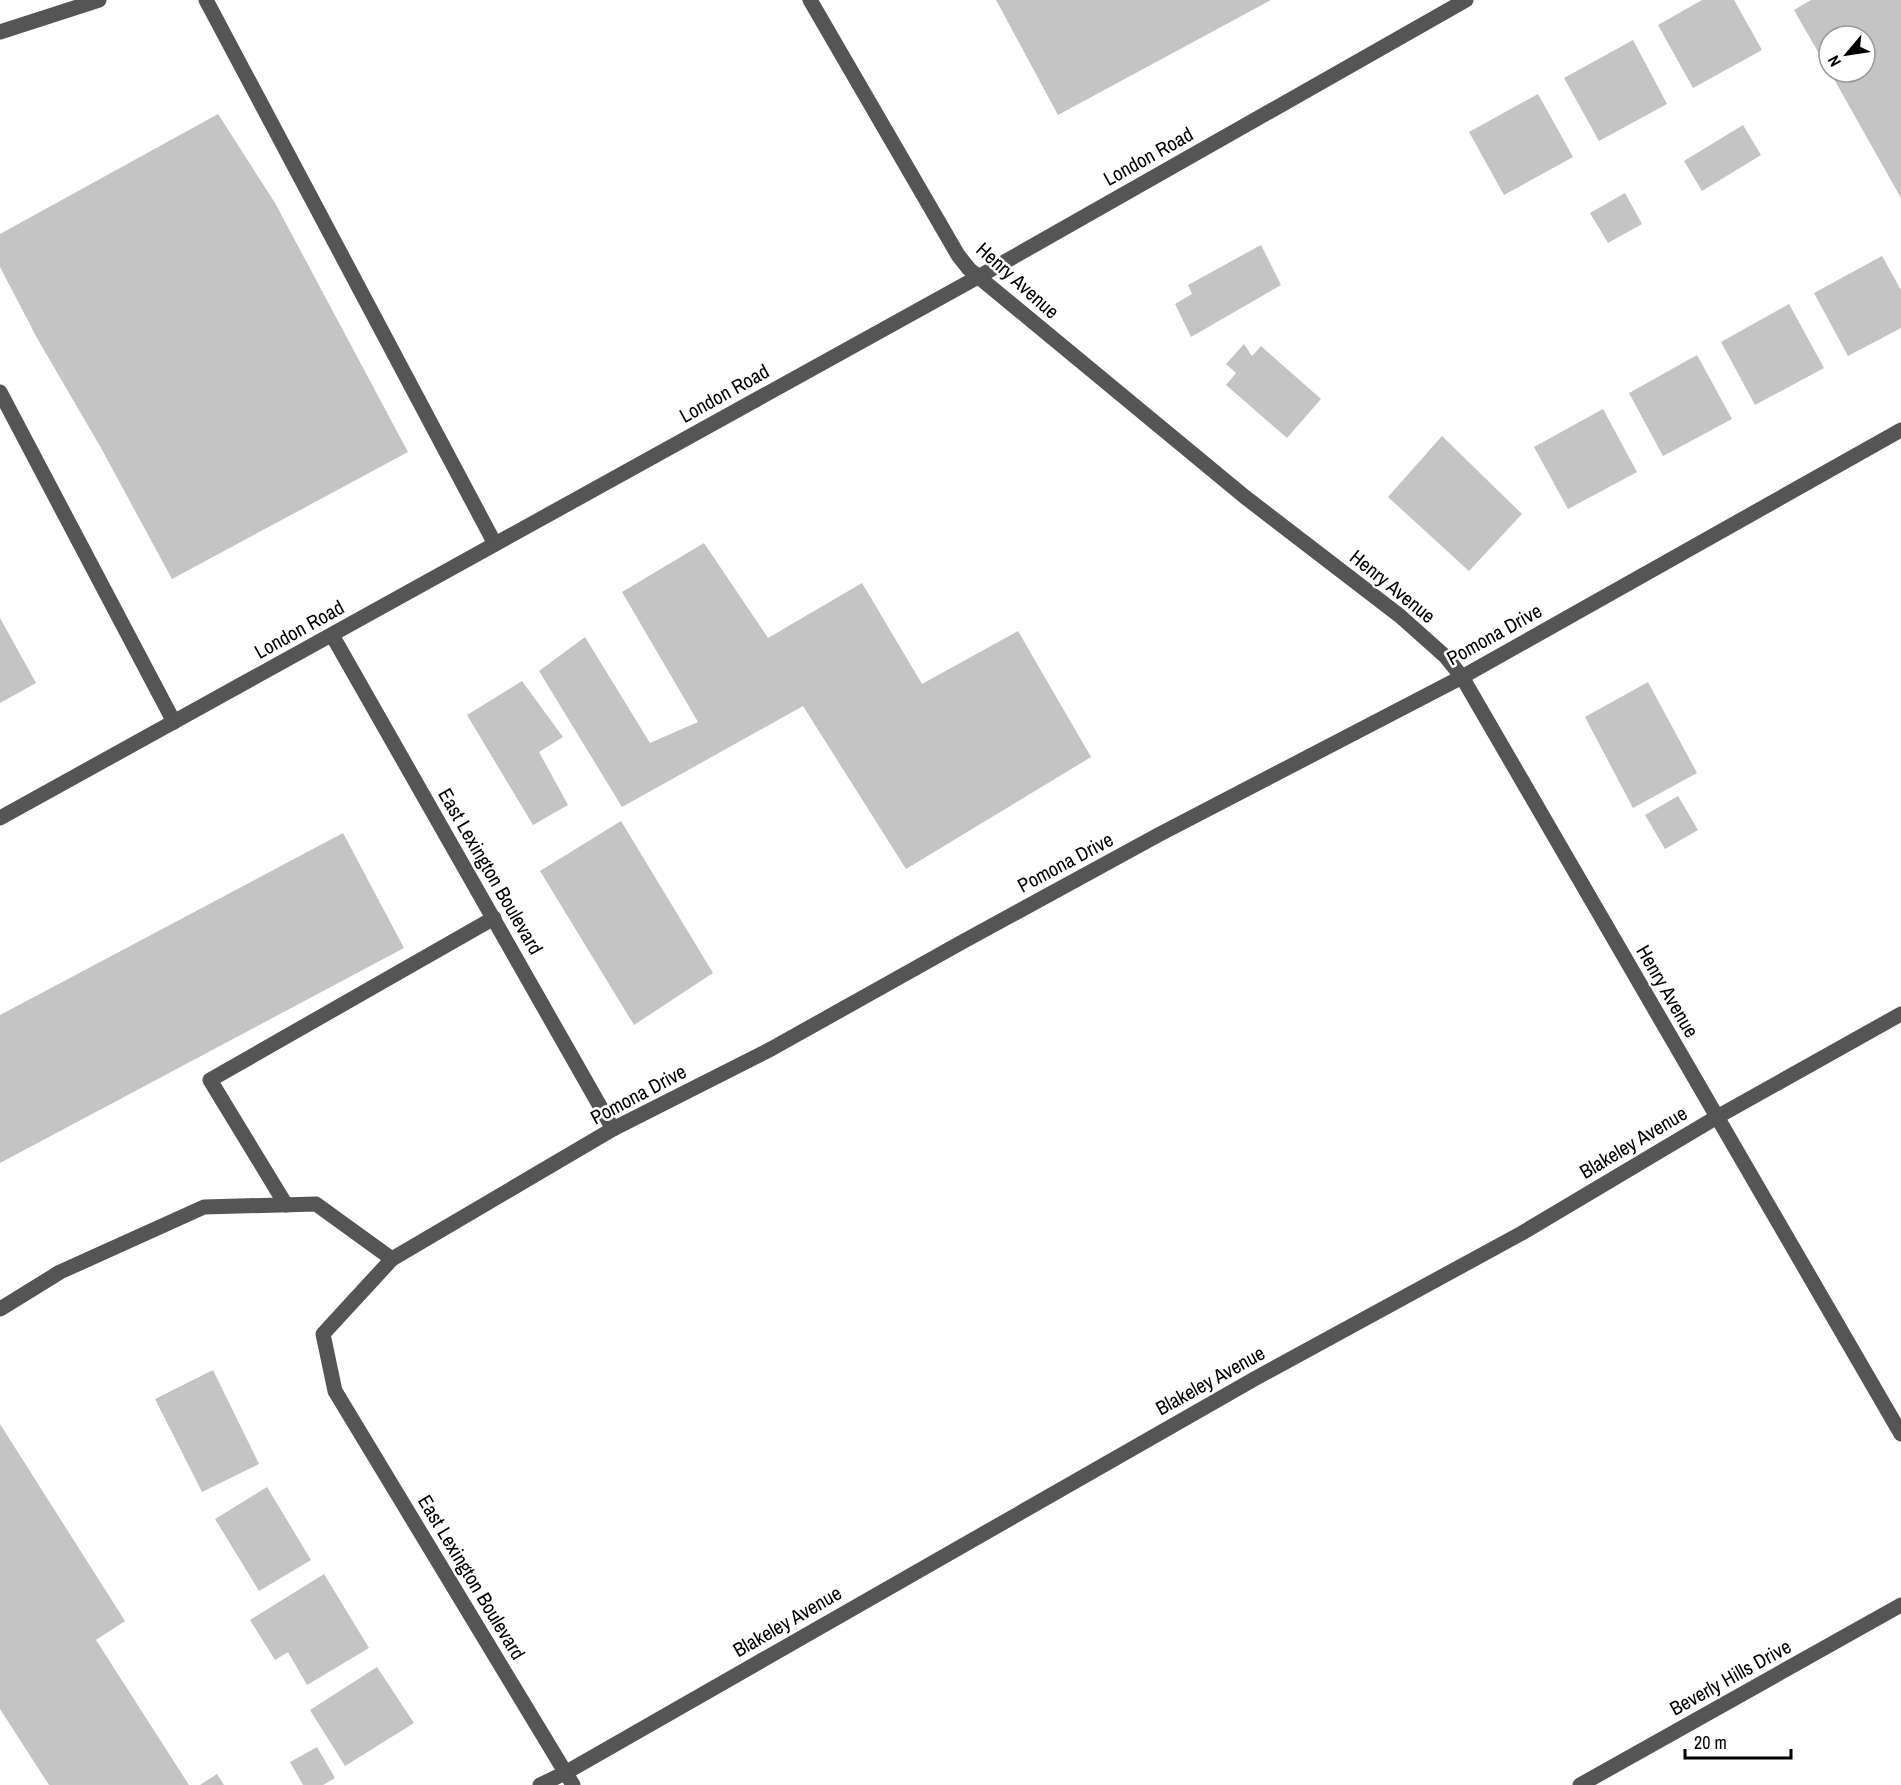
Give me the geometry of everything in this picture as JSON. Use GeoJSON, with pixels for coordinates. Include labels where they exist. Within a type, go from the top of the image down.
{"type":"FeatureCollection","features":[{"type":"Feature","properties":{"kind":"street"},"geometry":{"type":"LineString","coordinates":[[0,32],[99,0]]}},
{"type":"Feature","properties":{"kind":"street"},"geometry":{"type":"LineString","coordinates":[[206,0],[495,544]]}},
{"type":"Feature","properties":{"kind":"street","name":"Henry Avenue"},"geometry":{"type":"LineString","coordinates":[[810,0],[958,255],[969,269],[1245,497],[1400,616],[1446,657],[1462,676],[1901,1434]]}},
{"type":"Feature","properties":{"kind":"street","name":"London Road"},"geometry":{"type":"LineString","coordinates":[[0,818],[978,277],[1466,0]]}},
{"type":"Feature","properties":{"kind":"street"},"geometry":{"type":"LineString","coordinates":[[0,392],[174,722]]}},
{"type":"Feature","properties":{"kind":"street","name":"Pomona Drive"},"geometry":{"type":"LineString","coordinates":[[335,1391],[323,1334],[392,1259],[613,1129],[771,1049],[964,940],[1149,840],[1462,676],[1901,430]]}},
{"type":"Feature","properties":{"kind":"street","name":"East Lexington Boulevard"},"geometry":{"type":"LineString","coordinates":[[332,635],[613,1129]]}},
{"type":"Feature","properties":{"kind":"street"},"geometry":{"type":"LineString","coordinates":[[286,1205],[210,1080],[494,918]]}},
{"type":"Feature","properties":{"kind":"street","name":"Blakeley Avenue"},"geometry":{"type":"LineString","coordinates":[[540,1785],[569,1779],[1256,1378],[1522,1233],[1717,1117],[1901,1014]]}},
{"type":"Feature","properties":{"kind":"street"},"geometry":{"type":"LineString","coordinates":[[0,1310],[60,1272],[204,1207],[316,1204],[392,1259]]}},
{"type":"Feature","properties":{"kind":"street","name":"East Lexington Boulevard"},"geometry":{"type":"LineString","coordinates":[[335,1391],[569,1779]]}},
{"type":"Feature","properties":{"kind":"street","name":"Beverly Hills Drive"},"geometry":{"type":"LineString","coordinates":[[1580,1785],[1901,1605]]}},
{"type":"Feature","properties":{"kind":"building"},"geometry":{"type":"Polygon","coordinates":[[[996,0],[1271,0],[1058,115],[996,0]]]}},
{"type":"Feature","properties":{"kind":"building"},"geometry":{"type":"Polygon","coordinates":[[[1702,0],[1734,0],[1762,50],[1693,88],[1658,25],[1702,0]]]}},
{"type":"Feature","properties":{"kind":"building"},"geometry":{"type":"Polygon","coordinates":[[[1811,0],[1901,0],[1901,198],[1837,84],[1877,84],[1877,24],[1817,24],[1817,50],[1794,10],[1811,0]]]}},
{"type":"Feature","properties":{"kind":"building"},"geometry":{"type":"Polygon","coordinates":[[[1633,40],[1667,104],[1599,141],[1564,78],[1633,40]]]}},
{"type":"Feature","properties":{"kind":"building"},"geometry":{"type":"Polygon","coordinates":[[[1538,94],[1573,157],[1504,195],[1469,132],[1538,94]]]}},
{"type":"Feature","properties":{"kind":"building"},"geometry":{"type":"Polygon","coordinates":[[[218,114],[275,203],[408,452],[172,579],[101,448],[37,338],[0,267],[0,234],[218,114]]]}},
{"type":"Feature","properties":{"kind":"building"},"geometry":{"type":"Polygon","coordinates":[[[1743,125],[1761,155],[1702,191],[1684,161],[1743,125]]]}},
{"type":"Feature","properties":{"kind":"building"},"geometry":{"type":"Polygon","coordinates":[[[1625,193],[1642,224],[1608,243],[1590,213],[1625,193]]]}},
{"type":"Feature","properties":{"kind":"building"},"geometry":{"type":"Polygon","coordinates":[[[1261,245],[1281,285],[1191,337],[1175,304],[1192,294],[1188,285],[1261,245]]]}},
{"type":"Feature","properties":{"kind":"building"},"geometry":{"type":"Polygon","coordinates":[[[1882,256],[1901,290],[1901,328],[1848,356],[1814,293],[1882,256]]]}},
{"type":"Feature","properties":{"kind":"building"},"geometry":{"type":"Polygon","coordinates":[[[1789,304],[1824,368],[1755,405],[1721,342],[1789,304]]]}},
{"type":"Feature","properties":{"kind":"building"},"geometry":{"type":"Polygon","coordinates":[[[1244,344],[1252,356],[1261,346],[1321,399],[1287,438],[1226,385],[1236,373],[1226,364],[1244,344]]]}},
{"type":"Feature","properties":{"kind":"building"},"geometry":{"type":"Polygon","coordinates":[[[1697,355],[1732,419],[1663,456],[1629,393],[1697,355]]]}},
{"type":"Feature","properties":{"kind":"building"},"geometry":{"type":"Polygon","coordinates":[[[1603,409],[1637,472],[1568,509],[1534,447],[1603,409]]]}},
{"type":"Feature","properties":{"kind":"building"},"geometry":{"type":"Polygon","coordinates":[[[1442,436],[1522,514],[1469,571],[1388,497],[1442,436]]]}},
{"type":"Feature","properties":{"kind":"building"},"geometry":{"type":"Polygon","coordinates":[[[704,543],[768,638],[862,583],[922,684],[1018,631],[1091,757],[906,869],[803,706],[622,807],[539,671],[585,637],[650,743],[698,722],[622,592],[704,543]]]}},
{"type":"Feature","properties":{"kind":"building"},"geometry":{"type":"Polygon","coordinates":[[[0,618],[36,683],[0,703],[0,618]]]}},
{"type":"Feature","properties":{"kind":"building"},"geometry":{"type":"Polygon","coordinates":[[[522,681],[563,737],[539,752],[568,805],[533,825],[467,715],[522,681]]]}},
{"type":"Feature","properties":{"kind":"building"},"geometry":{"type":"Polygon","coordinates":[[[1648,682],[1697,773],[1633,808],[1585,717],[1648,682]]]}},
{"type":"Feature","properties":{"kind":"building"},"geometry":{"type":"Polygon","coordinates":[[[1678,796],[1698,830],[1665,849],[1645,815],[1678,796]]]}},
{"type":"Feature","properties":{"kind":"building"},"geometry":{"type":"Polygon","coordinates":[[[621,821],[713,973],[634,1025],[540,871],[621,821]]]}},
{"type":"Feature","properties":{"kind":"building"},"geometry":{"type":"Polygon","coordinates":[[[343,833],[404,948],[0,1163],[0,1015],[343,833]]]}},
{"type":"Feature","properties":{"kind":"building"},"geometry":{"type":"Polygon","coordinates":[[[213,1370],[259,1464],[202,1492],[155,1399],[213,1370]]]}},
{"type":"Feature","properties":{"kind":"building"},"geometry":{"type":"Polygon","coordinates":[[[0,1424],[125,1621],[96,1640],[189,1785],[49,1785],[0,1709],[0,1424]]]}},
{"type":"Feature","properties":{"kind":"building"},"geometry":{"type":"Polygon","coordinates":[[[267,1487],[311,1560],[259,1591],[215,1519],[267,1487]]]}},
{"type":"Feature","properties":{"kind":"building"},"geometry":{"type":"Polygon","coordinates":[[[324,1574],[369,1648],[307,1685],[288,1652],[275,1660],[250,1620],[324,1574]]]}},
{"type":"Feature","properties":{"kind":"building"},"geometry":{"type":"Polygon","coordinates":[[[377,1667],[414,1723],[345,1766],[310,1710],[377,1667]]]}},
{"type":"Feature","properties":{"kind":"building"},"geometry":{"type":"Polygon","coordinates":[[[317,1747],[335,1778],[323,1785],[303,1785],[290,1762],[317,1747]]]}},
{"type":"Feature","properties":{"kind":"building"},"geometry":{"type":"Polygon","coordinates":[[[217,1774],[224,1785],[200,1785],[217,1774]]]}}]}
